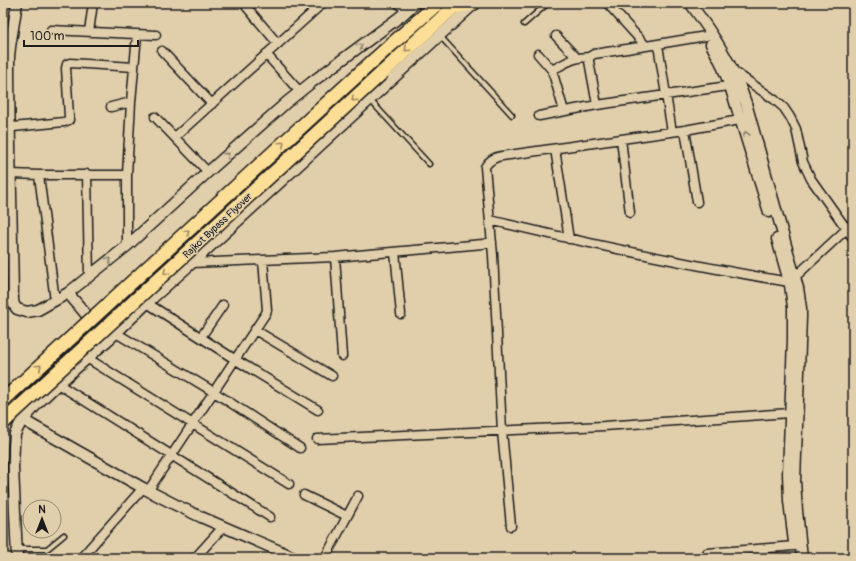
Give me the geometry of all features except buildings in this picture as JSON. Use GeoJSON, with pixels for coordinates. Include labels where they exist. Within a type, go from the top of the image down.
{"type":"FeatureCollection","features":[{"type":"Feature","properties":{"kind":"highway","name":"Rajkot Bypass Flyover"},"geometry":{"type":"LineString","coordinates":[[3,400],[438,3]]}},
{"type":"Feature","properties":{"kind":"highway"},"geometry":{"type":"LineString","coordinates":[[455,5],[475,3]]}},
{"type":"Feature","properties":{"kind":"highway","name":"Rajkot Bypass Flyover"},"geometry":{"type":"LineString","coordinates":[[3,423],[383,72],[436,31],[455,5]]}},
{"type":"Feature","properties":{"kind":"street"},"geometry":{"type":"LineString","coordinates":[[17,3],[9,57],[6,127],[11,174],[13,300],[14,306],[17,309],[27,312],[38,310],[68,294],[127,246],[208,172],[300,92],[415,3]]}},
{"type":"Feature","properties":{"kind":"street"},"geometry":{"type":"LineString","coordinates":[[89,32],[93,3]]}},
{"type":"Feature","properties":{"kind":"street"},"geometry":{"type":"LineString","coordinates":[[307,3],[314,11]]}},
{"type":"Feature","properties":{"kind":"street"},"geometry":{"type":"LineString","coordinates":[[175,137],[323,3]]}},
{"type":"Feature","properties":{"kind":"street"},"geometry":{"type":"LineString","coordinates":[[398,3],[418,22]]}},
{"type":"Feature","properties":{"kind":"street"},"geometry":{"type":"LineString","coordinates":[[17,554],[13,467],[16,434],[23,420],[58,384],[113,336],[369,99],[436,31],[475,3]]}},
{"type":"Feature","properties":{"kind":"street"},"geometry":{"type":"LineString","coordinates":[[606,3],[646,46]]}},
{"type":"Feature","properties":{"kind":"street"},"geometry":{"type":"LineString","coordinates":[[682,3],[706,36],[735,85]]}},
{"type":"Feature","properties":{"kind":"street"},"geometry":{"type":"LineString","coordinates":[[690,3],[718,42],[733,70],[735,85],[773,224],[800,299],[801,317],[795,481],[802,558]]}},
{"type":"Feature","properties":{"kind":"street"},"geometry":{"type":"LineString","coordinates":[[245,5],[278,44]]}},
{"type":"Feature","properties":{"kind":"street"},"geometry":{"type":"LineString","coordinates":[[51,30],[156,35]]}},
{"type":"Feature","properties":{"kind":"street"},"geometry":{"type":"LineString","coordinates":[[127,246],[127,175],[131,102],[137,35]]}},
{"type":"Feature","properties":{"kind":"street"},"geometry":{"type":"LineString","coordinates":[[556,36],[577,58]]}},
{"type":"Feature","properties":{"kind":"street"},"geometry":{"type":"LineString","coordinates":[[552,70],[577,58],[589,57],[594,54],[658,45],[706,36]]}},
{"type":"Feature","properties":{"kind":"street"},"geometry":{"type":"LineString","coordinates":[[658,45],[672,132]]}},
{"type":"Feature","properties":{"kind":"street"},"geometry":{"type":"LineString","coordinates":[[162,51],[212,104]]}},
{"type":"Feature","properties":{"kind":"street"},"geometry":{"type":"LineString","coordinates":[[266,54],[300,92]]}},
{"type":"Feature","properties":{"kind":"street"},"geometry":{"type":"LineString","coordinates":[[538,54],[552,70],[564,111]]}},
{"type":"Feature","properties":{"kind":"street"},"geometry":{"type":"LineString","coordinates":[[589,57],[597,105]]}},
{"type":"Feature","properties":{"kind":"street"},"geometry":{"type":"LineString","coordinates":[[6,127],[64,122],[69,120],[67,64],[82,63],[134,67]]}},
{"type":"Feature","properties":{"kind":"street"},"geometry":{"type":"LineString","coordinates":[[722,63],[784,108],[796,129],[803,162],[809,174],[816,187],[853,238]]}},
{"type":"Feature","properties":{"kind":"street"},"geometry":{"type":"LineString","coordinates":[[539,116],[597,105],[735,85]]}},
{"type":"Feature","properties":{"kind":"street"},"geometry":{"type":"LineString","coordinates":[[112,107],[131,102]]}},
{"type":"Feature","properties":{"kind":"street"},"geometry":{"type":"LineString","coordinates":[[155,117],[208,172]]}},
{"type":"Feature","properties":{"kind":"street"},"geometry":{"type":"LineString","coordinates":[[511,526],[502,431],[492,242],[485,167],[488,162],[497,157],[672,132],[745,119]]}},
{"type":"Feature","properties":{"kind":"street"},"geometry":{"type":"LineString","coordinates":[[685,130],[697,202]]}},
{"type":"Feature","properties":{"kind":"street"},"geometry":{"type":"LineString","coordinates":[[621,139],[630,213]]}},
{"type":"Feature","properties":{"kind":"street"},"geometry":{"type":"LineString","coordinates":[[555,149],[569,240]]}},
{"type":"Feature","properties":{"kind":"street"},"geometry":{"type":"LineString","coordinates":[[11,174],[127,175]]}},
{"type":"Feature","properties":{"kind":"street"},"geometry":{"type":"LineString","coordinates":[[87,174],[89,277]]}},
{"type":"Feature","properties":{"kind":"street"},"geometry":{"type":"LineString","coordinates":[[39,175],[55,301]]}},
{"type":"Feature","properties":{"kind":"street"},"geometry":{"type":"LineString","coordinates":[[490,220],[569,240],[728,271],[792,280]]}},
{"type":"Feature","properties":{"kind":"street"},"geometry":{"type":"LineString","coordinates":[[795,558],[788,488],[794,317],[792,280],[853,223]]}},
{"type":"Feature","properties":{"kind":"street"},"geometry":{"type":"LineString","coordinates":[[192,263],[396,252],[492,242]]}},
{"type":"Feature","properties":{"kind":"street"},"geometry":{"type":"LineString","coordinates":[[396,252],[400,314]]}},
{"type":"Feature","properties":{"kind":"street"},"geometry":{"type":"LineString","coordinates":[[335,256],[342,356]]}},
{"type":"Feature","properties":{"kind":"street"},"geometry":{"type":"LineString","coordinates":[[81,558],[145,490],[171,456],[264,316],[267,310],[263,260]]}},
{"type":"Feature","properties":{"kind":"street"},"geometry":{"type":"LineString","coordinates":[[68,294],[94,325],[214,392],[300,448]]}},
{"type":"Feature","properties":{"kind":"street"},"geometry":{"type":"LineString","coordinates":[[147,303],[318,410]]}},
{"type":"Feature","properties":{"kind":"street"},"geometry":{"type":"LineString","coordinates":[[201,337],[223,305]]}},
{"type":"Feature","properties":{"kind":"street"},"geometry":{"type":"LineString","coordinates":[[255,330],[332,376]]}},
{"type":"Feature","properties":{"kind":"street"},"geometry":{"type":"LineString","coordinates":[[88,358],[289,484]]}},
{"type":"Feature","properties":{"kind":"street"},"geometry":{"type":"LineString","coordinates":[[58,384],[270,517]]}},
{"type":"Feature","properties":{"kind":"street"},"geometry":{"type":"LineString","coordinates":[[317,439],[604,426],[790,413]]}},
{"type":"Feature","properties":{"kind":"street"},"geometry":{"type":"LineString","coordinates":[[23,420],[145,490],[195,515],[294,558]]}},
{"type":"Feature","properties":{"kind":"street"},"geometry":{"type":"LineString","coordinates":[[304,495],[347,516]]}},
{"type":"Feature","properties":{"kind":"street"},"geometry":{"type":"LineString","coordinates":[[324,558],[358,496]]}},
{"type":"Feature","properties":{"kind":"street"},"geometry":{"type":"LineString","coordinates":[[195,558],[223,527]]}},
{"type":"Feature","properties":{"kind":"street"},"geometry":{"type":"LineString","coordinates":[[705,558],[707,553],[794,546]]}},
{"type":"Feature","properties":{"kind":"lane"},"geometry":{"type":"LineString","coordinates":[[524,24],[548,3]]}},
{"type":"Feature","properties":{"kind":"lane"},"geometry":{"type":"LineString","coordinates":[[436,31],[512,115]]}},
{"type":"Feature","properties":{"kind":"lane"},"geometry":{"type":"LineString","coordinates":[[369,99],[428,164]]}},
{"type":"Feature","properties":{"kind":"lane"},"geometry":{"type":"LineString","coordinates":[[17,554],[47,549],[64,536]]}}]}
